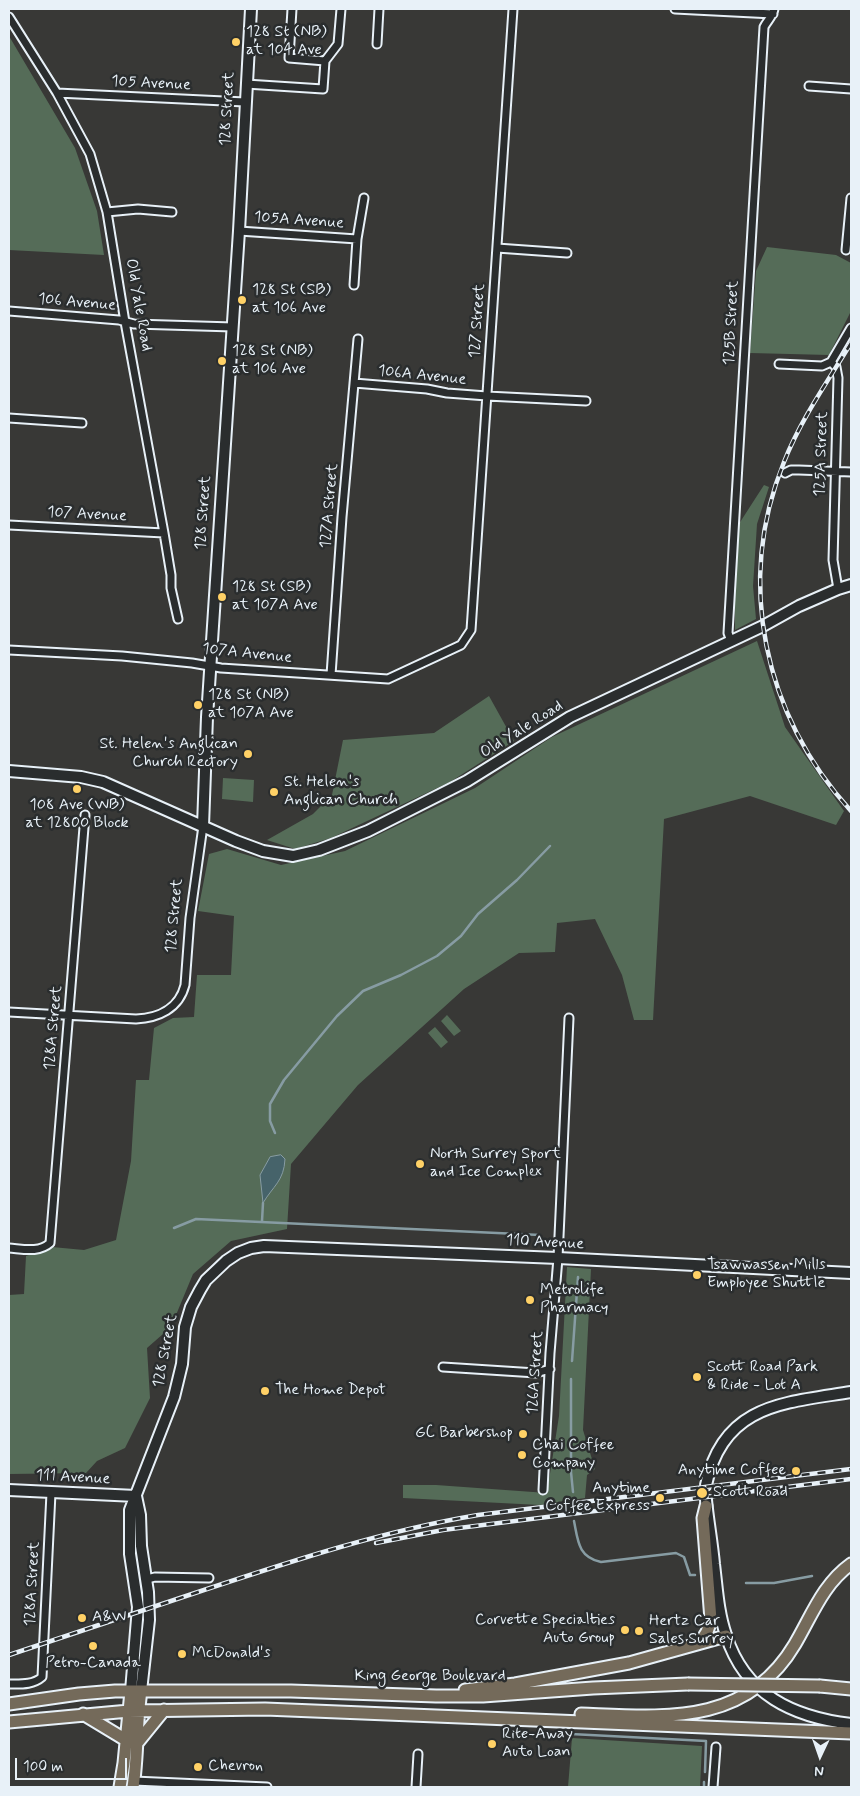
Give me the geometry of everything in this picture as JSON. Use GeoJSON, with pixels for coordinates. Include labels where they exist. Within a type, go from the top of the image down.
{"type":"FeatureCollection","features":[{"type":"Feature","properties":{"kind":"main road","name":"128 Street"},"geometry":{"type":"LineString","coordinates":[[203,826],[207,718],[239,231],[244,102],[251,9]]}},
{"type":"Feature","properties":{"kind":"main road","name":"Old Yale Road"},"geometry":{"type":"LineString","coordinates":[[9,772],[90,778],[251,847],[274,854],[293,856],[329,847],[368,831],[461,784],[570,717],[763,626],[800,606],[851,585]]}},
{"type":"Feature","properties":{"kind":"main road","name":"110 Avenue"},"geometry":{"type":"LineString","coordinates":[[238,1253],[264,1246],[558,1258],[851,1273]]}},
{"type":"Feature","properties":{"kind":"main road","name":"128 Street"},"geometry":{"type":"LineString","coordinates":[[136,1691],[138,1608],[130,1554],[130,1510],[150,1454],[170,1407],[182,1364],[185,1326],[191,1307],[206,1280],[226,1261],[238,1253]]}},
{"type":"Feature","properties":{"kind":"main road"},"geometry":{"type":"LineString","coordinates":[[706,1484],[716,1453],[732,1431],[743,1421],[765,1409],[851,1392]]}},
{"type":"Feature","properties":{"kind":"main road","name":"111 Avenue"},"geometry":{"type":"LineString","coordinates":[[9,1490],[136,1496]]}},
{"type":"Feature","properties":{"kind":"main road","name":"128 Street"},"geometry":{"type":"LineString","coordinates":[[133,1710],[148,1620],[147,1579],[141,1546],[140,1515],[136,1496]]}},
{"type":"Feature","properties":{"kind":"main road"},"geometry":{"type":"LineString","coordinates":[[706,1503],[718,1596],[726,1636],[737,1660],[757,1686],[782,1704],[802,1714],[851,1724]]}},
{"type":"Feature","properties":{"kind":"main road"},"geometry":{"type":"LineString","coordinates":[[700,1643],[710,1626],[711,1612],[703,1518],[706,1503]]}},
{"type":"Feature","properties":{"kind":"main road"},"geometry":{"type":"LineString","coordinates":[[452,1715],[524,1713],[658,1716],[685,1715],[717,1707],[737,1699],[757,1686],[776,1669],[792,1648],[822,1593],[851,1564]]}},
{"type":"Feature","properties":{"kind":"main road"},"geometry":{"type":"LineString","coordinates":[[436,1696],[612,1666],[726,1636]]}},
{"type":"Feature","properties":{"kind":"main road","name":"King George Boulevard"},"geometry":{"type":"LineString","coordinates":[[9,1704],[80,1694],[136,1691],[291,1691],[484,1696],[593,1688],[688,1684],[820,1686],[851,1689]]}},
{"type":"Feature","properties":{"kind":"main road"},"geometry":{"type":"LineString","coordinates":[[9,1722],[133,1710],[265,1709],[452,1715],[524,1720],[851,1733]]}},
{"type":"Feature","properties":{"kind":"main road"},"geometry":{"type":"LineString","coordinates":[[120,1787],[126,1740],[133,1710]]}},
{"type":"Feature","properties":{"kind":"main road"},"geometry":{"type":"LineString","coordinates":[[133,1710],[138,1742],[134,1784]]}},
{"type":"Feature","properties":{"kind":"main road"},"geometry":{"type":"LineString","coordinates":[[138,1742],[164,1710]]}},
{"type":"Feature","properties":{"kind":"main road"},"geometry":{"type":"LineString","coordinates":[[83,1714],[126,1740]]}},
{"type":"Feature","properties":{"kind":"street"},"geometry":{"type":"LineString","coordinates":[[292,9],[289,58],[325,61]]}},
{"type":"Feature","properties":{"kind":"street"},"geometry":{"type":"LineString","coordinates":[[246,84],[323,89],[325,61],[338,44],[342,9]]}},
{"type":"Feature","properties":{"kind":"street"},"geometry":{"type":"LineString","coordinates":[[377,44],[379,9]]}},
{"type":"Feature","properties":{"kind":"street","name":"127 Street"},"geometry":{"type":"LineString","coordinates":[[468,634],[471,630],[513,9]]}},
{"type":"Feature","properties":{"kind":"street"},"geometry":{"type":"LineString","coordinates":[[676,9],[774,11]]}},
{"type":"Feature","properties":{"kind":"street","name":"125B Street"},"geometry":{"type":"LineString","coordinates":[[731,641],[728,633],[756,142],[764,27],[774,11]]}},
{"type":"Feature","properties":{"kind":"street","name":"Old Yale Road"},"geometry":{"type":"LineString","coordinates":[[9,18],[57,93],[90,154],[107,212],[171,575],[171,588],[178,619]]}},
{"type":"Feature","properties":{"kind":"street"},"geometry":{"type":"LineString","coordinates":[[808,86],[851,89]]}},
{"type":"Feature","properties":{"kind":"street","name":"105 Avenue"},"geometry":{"type":"LineString","coordinates":[[57,93],[244,102]]}},
{"type":"Feature","properties":{"kind":"street"},"geometry":{"type":"LineString","coordinates":[[354,285],[357,239],[364,198]]}},
{"type":"Feature","properties":{"kind":"street"},"geometry":{"type":"LineString","coordinates":[[846,250],[851,198]]}},
{"type":"Feature","properties":{"kind":"street"},"geometry":{"type":"LineString","coordinates":[[107,212],[138,209],[172,212]]}},
{"type":"Feature","properties":{"kind":"street","name":"105A Avenue"},"geometry":{"type":"LineString","coordinates":[[239,231],[357,239]]}},
{"type":"Feature","properties":{"kind":"street"},"geometry":{"type":"LineString","coordinates":[[497,248],[567,253]]}},
{"type":"Feature","properties":{"kind":"street","name":"106 Avenue"},"geometry":{"type":"LineString","coordinates":[[9,311],[118,320],[134,324],[232,327]]}},
{"type":"Feature","properties":{"kind":"street"},"geometry":{"type":"LineString","coordinates":[[779,364],[822,366],[831,362],[851,328]]}},
{"type":"Feature","properties":{"kind":"street","name":"127A Street"},"geometry":{"type":"LineString","coordinates":[[331,676],[342,516],[358,339]]}},
{"type":"Feature","properties":{"kind":"street","name":"125A Street"},"geometry":{"type":"LineString","coordinates":[[831,362],[836,367],[838,378],[833,560],[838,589]]}},
{"type":"Feature","properties":{"kind":"street","name":"106A Avenue"},"geometry":{"type":"LineString","coordinates":[[354,383],[427,388],[447,393],[586,401]]}},
{"type":"Feature","properties":{"kind":"street"},"geometry":{"type":"LineString","coordinates":[[9,418],[82,423]]}},
{"type":"Feature","properties":{"kind":"street"},"geometry":{"type":"LineString","coordinates":[[786,473],[794,470],[851,472]]}},
{"type":"Feature","properties":{"kind":"street","name":"107 Avenue"},"geometry":{"type":"LineString","coordinates":[[9,525],[164,534]]}},
{"type":"Feature","properties":{"kind":"street","name":"107A Avenue"},"geometry":{"type":"LineString","coordinates":[[9,650],[122,656],[211,666],[388,679],[461,645],[468,634]]}},
{"type":"Feature","properties":{"kind":"street","name":"128A Street"},"geometry":{"type":"LineString","coordinates":[[9,1248],[39,1250],[50,1243],[85,816]]}},
{"type":"Feature","properties":{"kind":"street","name":"128 Street"},"geometry":{"type":"LineString","coordinates":[[68,1016],[144,1018],[166,1012],[178,1000],[185,985],[191,909],[203,826]]}},
{"type":"Feature","properties":{"kind":"street"},"geometry":{"type":"LineString","coordinates":[[9,1012],[68,1016]]}},
{"type":"Feature","properties":{"kind":"street","name":"126A Street"},"geometry":{"type":"LineString","coordinates":[[543,1490],[558,1258],[569,1018]]}},
{"type":"Feature","properties":{"kind":"street"},"geometry":{"type":"LineString","coordinates":[[443,1367],[536,1373],[550,1369]]}},
{"type":"Feature","properties":{"kind":"street","name":"128A Street"},"geometry":{"type":"LineString","coordinates":[[9,1684],[30,1683],[42,1677],[50,1493]]}},
{"type":"Feature","properties":{"kind":"street"},"geometry":{"type":"LineString","coordinates":[[147,1579],[155,1577],[209,1578]]}},
{"type":"Feature","properties":{"kind":"street"},"geometry":{"type":"LineString","coordinates":[[713,1787],[716,1747]]}},
{"type":"Feature","properties":{"kind":"street"},"geometry":{"type":"LineString","coordinates":[[416,1787],[418,1754]]}},
{"type":"Feature","properties":{"kind":"street"},"geometry":{"type":"LineString","coordinates":[[134,1784],[267,1787]]}},
{"type":"Feature","properties":{"kind":"green space"},"geometry":{"type":"Polygon","coordinates":[[[9,36],[75,148],[97,211],[104,255],[9,250],[9,36]]]}},
{"type":"Feature","properties":{"kind":"green space"},"geometry":{"type":"Polygon","coordinates":[[[767,247],[836,255],[851,263],[851,311],[829,355],[750,353],[756,271],[767,247]]]}},
{"type":"Feature","properties":{"kind":"green space"},"geometry":{"type":"Polygon","coordinates":[[[764,485],[769,487],[757,524],[753,586],[756,619],[735,630],[735,530],[764,485]]]}},
{"type":"Feature","properties":{"kind":"green space"},"geometry":{"type":"Polygon","coordinates":[[[757,641],[785,727],[844,811],[836,825],[750,796],[664,819],[653,1020],[634,1020],[622,975],[595,919],[557,923],[555,952],[519,953],[464,989],[358,1085],[291,1164],[287,1229],[231,1241],[193,1274],[171,1327],[147,1348],[150,1398],[125,1448],[97,1461],[86,1473],[9,1474],[9,1295],[24,1294],[26,1256],[52,1247],[84,1250],[116,1240],[131,1161],[136,1080],[149,1080],[154,1028],[173,1018],[194,1017],[197,975],[231,975],[234,916],[198,911],[209,854],[227,849],[281,865],[345,851],[475,788],[552,737],[757,641]]]}},
{"type":"Feature","properties":{"kind":"green space"},"geometry":{"type":"Polygon","coordinates":[[[489,696],[514,741],[450,782],[331,838],[295,849],[267,840],[313,814],[332,795],[343,740],[434,733],[489,696]]]}},
{"type":"Feature","properties":{"kind":"green space"},"geometry":{"type":"Polygon","coordinates":[[[223,778],[254,780],[253,802],[222,799],[223,778]]]}},
{"type":"Feature","properties":{"kind":"green space"},"geometry":{"type":"Polygon","coordinates":[[[447,1015],[461,1031],[454,1036],[441,1021],[447,1015]]]}},
{"type":"Feature","properties":{"kind":"green space"},"geometry":{"type":"Polygon","coordinates":[[[435,1027],[448,1042],[441,1048],[428,1033],[435,1027]]]}},
{"type":"Feature","properties":{"kind":"green space"},"geometry":{"type":"Polygon","coordinates":[[[567,1267],[591,1269],[583,1430],[595,1469],[587,1475],[585,1498],[540,1505],[403,1498],[403,1485],[436,1485],[547,1493],[559,1416],[567,1267]]]}},
{"type":"Feature","properties":{"kind":"green space"},"geometry":{"type":"Polygon","coordinates":[[[572,1738],[702,1746],[700,1787],[568,1787],[572,1738]]]}},
{"type":"Feature","properties":{"kind":"water"},"geometry":{"type":"Polygon","coordinates":[[[281,1155],[285,1159],[283,1173],[263,1203],[260,1175],[270,1157],[281,1155]]]}},
{"type":"Feature","properties":{"kind":"waterway"},"geometry":{"type":"LineString","coordinates":[[275,1133],[270,1121],[270,1104],[284,1080],[337,1016],[363,991],[401,975],[437,956],[461,936],[478,914],[517,880],[550,846]]}},
{"type":"Feature","properties":{"kind":"waterway"},"geometry":{"type":"LineString","coordinates":[[262,1221],[263,1203]]}},
{"type":"Feature","properties":{"kind":"waterway"},"geometry":{"type":"LineString","coordinates":[[174,1228],[196,1219],[540,1235]]}},
{"type":"Feature","properties":{"kind":"waterway"},"geometry":{"type":"LineString","coordinates":[[572,1361],[578,1277]]}},
{"type":"Feature","properties":{"kind":"waterway"},"geometry":{"type":"LineString","coordinates":[[571,1379],[571,1472],[573,1492]]}},
{"type":"Feature","properties":{"kind":"waterway"},"geometry":{"type":"LineString","coordinates":[[574,1521],[580,1547],[593,1560],[601,1562],[676,1553],[684,1557],[690,1575],[695,1575]]}},
{"type":"Feature","properties":{"kind":"waterway"},"geometry":{"type":"LineString","coordinates":[[746,1583],[774,1583],[812,1576]]}},
{"type":"Feature","properties":{"kind":"waterway"},"geometry":{"type":"LineString","coordinates":[[571,1734],[706,1741],[705,1772]]}},
{"type":"Feature","properties":{"kind":"waterway"},"geometry":{"type":"LineString","coordinates":[[704,1782],[704,1787]]}},
{"type":"Feature","properties":{"kind":"railway"},"geometry":{"type":"LineString","coordinates":[[851,343],[807,415],[784,462],[769,508],[762,554],[761,600],[766,646],[779,690],[797,733],[821,773],[851,811]]}},
{"type":"Feature","properties":{"kind":"railway"},"geometry":{"type":"LineString","coordinates":[[9,1655],[272,1568],[408,1529],[478,1515],[851,1469]]}},
{"type":"Feature","properties":{"kind":"railway"},"geometry":{"type":"LineString","coordinates":[[376,1543],[443,1530],[851,1479]]}},
{"type":"Feature","properties":{"kind":"place","name":"128 St (NB) at 104 Ave"},"geometry":{"type":"Point","coordinates":[236,42]}},
{"type":"Feature","properties":{"kind":"place","name":"128 St (SB) at 106 Ave"},"geometry":{"type":"Point","coordinates":[242,300]}},
{"type":"Feature","properties":{"kind":"place","name":"128 St (NB) at 106 Ave"},"geometry":{"type":"Point","coordinates":[222,361]}},
{"type":"Feature","properties":{"kind":"place","name":"128 St (SB) at 107A Ave"},"geometry":{"type":"Point","coordinates":[222,597]}},
{"type":"Feature","properties":{"kind":"place","name":"128 St (NB) at 107A Ave"},"geometry":{"type":"Point","coordinates":[198,705]}},
{"type":"Feature","properties":{"kind":"place","name":"St. Helen's Anglican Church Rectory"},"geometry":{"type":"Point","coordinates":[248,754]}},
{"type":"Feature","properties":{"kind":"place","name":"108 Ave (WB) at 12800 Block"},"geometry":{"type":"Point","coordinates":[77,789]}},
{"type":"Feature","properties":{"kind":"place","name":"St. Helen's Anglican Church"},"geometry":{"type":"Point","coordinates":[274,792]}},
{"type":"Feature","properties":{"kind":"place","name":"North Surrey Sport and Ice Complex"},"geometry":{"type":"Point","coordinates":[420,1164]}},
{"type":"Feature","properties":{"kind":"place","name":"Tsawwassen Mills Employee Shuttle"},"geometry":{"type":"Point","coordinates":[697,1275]}},
{"type":"Feature","properties":{"kind":"place","name":"Metrolife Pharmacy"},"geometry":{"type":"Point","coordinates":[530,1300]}},
{"type":"Feature","properties":{"kind":"place","name":"Scott Road Park & Ride - Lot A"},"geometry":{"type":"Point","coordinates":[697,1377]}},
{"type":"Feature","properties":{"kind":"place","name":"The Home Depot"},"geometry":{"type":"Point","coordinates":[265,1391]}},
{"type":"Feature","properties":{"kind":"place","name":"GC Barbershop"},"geometry":{"type":"Point","coordinates":[523,1434]}},
{"type":"Feature","properties":{"kind":"place","name":"Chai Coffee Company"},"geometry":{"type":"Point","coordinates":[522,1455]}},
{"type":"Feature","properties":{"kind":"place","name":"Anytime Coffee"},"geometry":{"type":"Point","coordinates":[796,1471]}},
{"type":"Feature","properties":{"kind":"place","name":"Scott Road"},"geometry":{"type":"Point","coordinates":[702,1493]}},
{"type":"Feature","properties":{"kind":"place","name":"Anytime Coffee Express"},"geometry":{"type":"Point","coordinates":[660,1498]}},
{"type":"Feature","properties":{"kind":"place","name":"A&W"},"geometry":{"type":"Point","coordinates":[82,1618]}},
{"type":"Feature","properties":{"kind":"place","name":"Corvette Specialties Auto Group"},"geometry":{"type":"Point","coordinates":[625,1630]}},
{"type":"Feature","properties":{"kind":"place","name":"Hertz Car Sales Surrey"},"geometry":{"type":"Point","coordinates":[639,1631]}},
{"type":"Feature","properties":{"kind":"place","name":"Petro-Canada"},"geometry":{"type":"Point","coordinates":[93,1646]}},
{"type":"Feature","properties":{"kind":"place","name":"McDonald's"},"geometry":{"type":"Point","coordinates":[182,1654]}},
{"type":"Feature","properties":{"kind":"place","name":"Rite-Away Auto Loan"},"geometry":{"type":"Point","coordinates":[492,1744]}},
{"type":"Feature","properties":{"kind":"place","name":"Chevron"},"geometry":{"type":"Point","coordinates":[198,1767]}}]}
